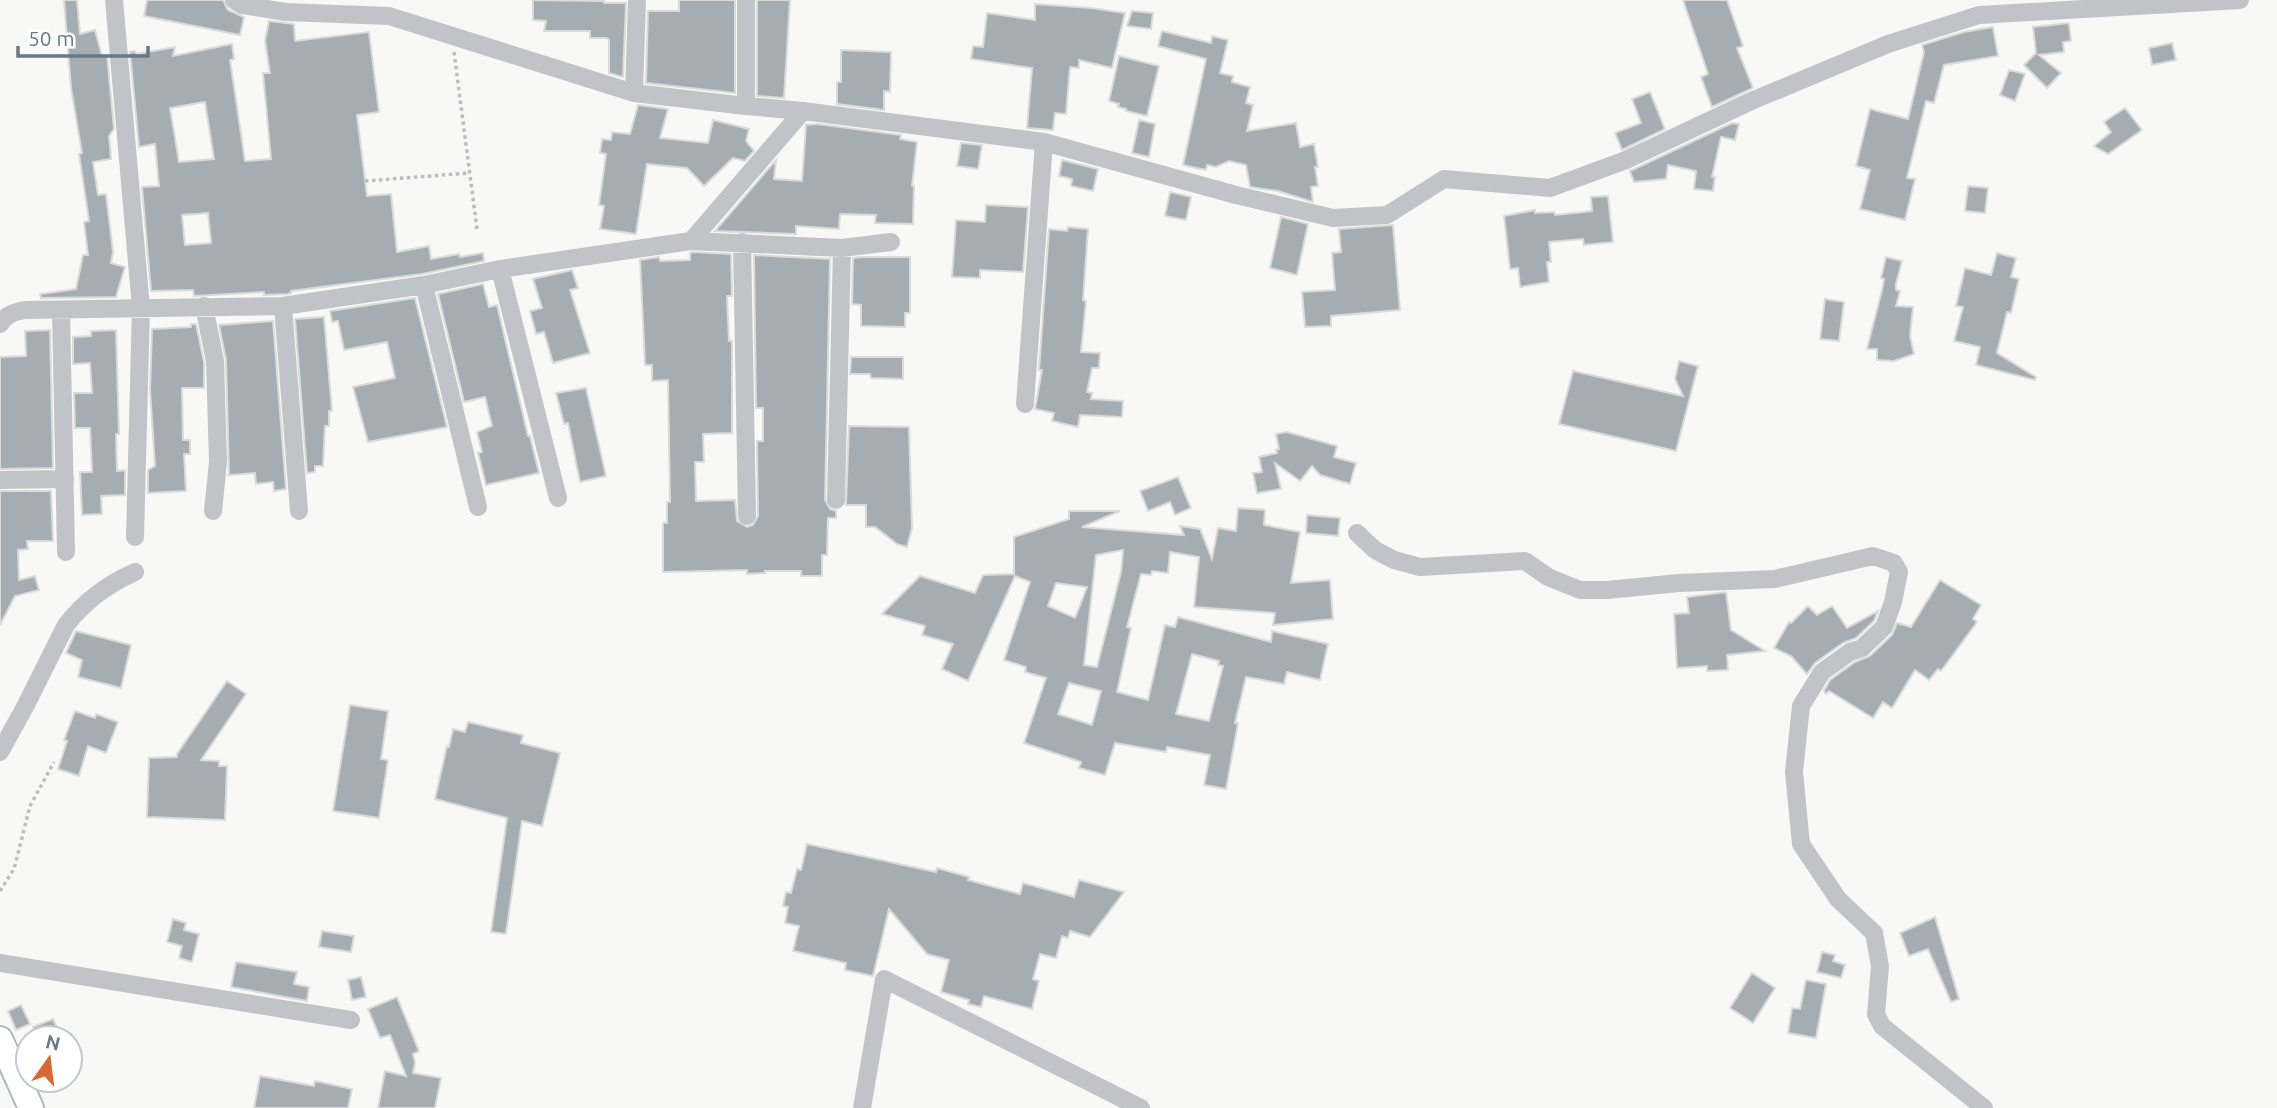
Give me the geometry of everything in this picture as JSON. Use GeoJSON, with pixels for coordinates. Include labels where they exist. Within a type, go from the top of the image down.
{"type":"FeatureCollection","features":[{"type":"Feature","properties":{"kind":"main road"},"geometry":{"type":"LineString","coordinates":[[0,1039],[31,1108]]}},
{"type":"Feature","properties":{"kind":"street"},"geometry":{"type":"LineString","coordinates":[[114,0],[141,308],[135,537]]}},
{"type":"Feature","properties":{"kind":"street"},"geometry":{"type":"LineString","coordinates":[[234,0],[242,5],[286,12],[389,16],[634,93],[957,129],[1044,142],[1236,195],[1333,218],[1387,215],[1444,179],[1550,188],[1626,160],[1749,102],[1888,44],[1979,15],[2240,0]]}},
{"type":"Feature","properties":{"kind":"street"},"geometry":{"type":"LineString","coordinates":[[634,93],[637,0]]}},
{"type":"Feature","properties":{"kind":"street"},"geometry":{"type":"LineString","coordinates":[[746,0],[746,106]]}},
{"type":"Feature","properties":{"kind":"street"},"geometry":{"type":"LineString","coordinates":[[691,241],[803,111]]}},
{"type":"Feature","properties":{"kind":"street"},"geometry":{"type":"LineString","coordinates":[[1025,404],[1044,142]]}},
{"type":"Feature","properties":{"kind":"street"},"geometry":{"type":"LineString","coordinates":[[0,324],[13,312],[283,306],[425,285],[500,269],[691,241],[842,248],[891,242]]}},
{"type":"Feature","properties":{"kind":"street"},"geometry":{"type":"LineString","coordinates":[[742,242],[747,516]]}},
{"type":"Feature","properties":{"kind":"street"},"geometry":{"type":"LineString","coordinates":[[836,500],[842,248]]}},
{"type":"Feature","properties":{"kind":"street"},"geometry":{"type":"LineString","coordinates":[[500,269],[558,498]]}},
{"type":"Feature","properties":{"kind":"street"},"geometry":{"type":"LineString","coordinates":[[425,285],[478,507]]}},
{"type":"Feature","properties":{"kind":"street"},"geometry":{"type":"LineString","coordinates":[[204,306],[215,360],[218,462],[213,511]]}},
{"type":"Feature","properties":{"kind":"street"},"geometry":{"type":"LineString","coordinates":[[283,306],[299,511]]}},
{"type":"Feature","properties":{"kind":"street"},"geometry":{"type":"LineString","coordinates":[[61,311],[66,552]]}},
{"type":"Feature","properties":{"kind":"street"},"geometry":{"type":"LineString","coordinates":[[0,480],[65,479]]}},
{"type":"Feature","properties":{"kind":"street"},"geometry":{"type":"LineString","coordinates":[[1357,533],[1375,550],[1394,560],[1420,567],[1525,561],[1548,577],[1580,590],[1775,579],[1874,556],[1894,563],[1899,572],[1893,602],[1884,627],[1862,648],[1850,652],[1822,672],[1801,706],[1794,772],[1801,844],[1839,899],[1874,933],[1880,966],[1877,1014],[1882,1026],[1984,1108]]}},
{"type":"Feature","properties":{"kind":"street"},"geometry":{"type":"LineString","coordinates":[[0,752],[66,625],[93,597],[135,572]]}},
{"type":"Feature","properties":{"kind":"street"},"geometry":{"type":"LineString","coordinates":[[0,963],[351,1020]]}},
{"type":"Feature","properties":{"kind":"street"},"geometry":{"type":"LineString","coordinates":[[862,1108],[884,979],[1141,1108]]}},
{"type":"Feature","properties":{"kind":"path"},"geometry":{"type":"LineString","coordinates":[[452,36],[477,229]]}},
{"type":"Feature","properties":{"kind":"path"},"geometry":{"type":"LineString","coordinates":[[365,181],[469,173]]}},
{"type":"Feature","properties":{"kind":"path"},"geometry":{"type":"LineString","coordinates":[[0,891],[14,869],[30,806],[54,762]]}},
{"type":"Feature","properties":{"kind":"building"},"geometry":{"type":"Polygon","coordinates":[[[64,0],[77,0],[80,34],[95,30],[102,56],[107,55],[114,129],[109,136],[111,159],[93,162],[98,195],[106,194],[113,252],[111,263],[125,267],[116,297],[41,298],[40,294],[76,289],[83,255],[88,255],[84,222],[89,221],[79,154],[82,153],[71,88],[64,0]]]}},
{"type":"Feature","properties":{"kind":"building"},"geometry":{"type":"Polygon","coordinates":[[[147,0],[223,0],[228,10],[244,17],[240,35],[144,16],[147,0]]]}},
{"type":"Feature","properties":{"kind":"building"},"geometry":{"type":"Polygon","coordinates":[[[533,0],[626,3],[623,77],[609,73],[607,38],[590,38],[590,31],[544,31],[546,21],[533,20],[533,0]]]}},
{"type":"Feature","properties":{"kind":"building"},"geometry":{"type":"Polygon","coordinates":[[[679,0],[735,0],[735,93],[646,83],[648,11],[679,11],[679,0]]]}},
{"type":"Feature","properties":{"kind":"building"},"geometry":{"type":"Polygon","coordinates":[[[757,0],[790,0],[784,98],[757,96],[757,0]]]}},
{"type":"Feature","properties":{"kind":"building"},"geometry":{"type":"Polygon","coordinates":[[[1683,0],[1727,0],[1743,46],[1737,48],[1753,88],[1712,107],[1701,77],[1708,74],[1683,0]]]}},
{"type":"Feature","properties":{"kind":"building"},"geometry":{"type":"Polygon","coordinates":[[[1035,4],[1125,13],[1112,68],[1079,60],[1079,68],[1070,67],[1066,114],[1055,113],[1053,130],[1027,128],[1032,68],[971,59],[973,46],[983,47],[987,13],[1035,20],[1035,4]]]}},
{"type":"Feature","properties":{"kind":"building"},"geometry":{"type":"Polygon","coordinates":[[[1132,11],[1153,13],[1151,29],[1127,26],[1132,11]]]}},
{"type":"Feature","properties":{"kind":"building"},"geometry":{"type":"Polygon","coordinates":[[[269,21],[294,24],[295,41],[369,32],[379,112],[357,115],[367,196],[391,194],[397,252],[429,246],[431,259],[483,253],[484,261],[422,274],[291,291],[288,294],[264,295],[264,292],[194,296],[193,290],[151,291],[142,187],[159,186],[155,144],[139,147],[130,52],[135,51],[136,54],[175,47],[173,56],[232,44],[234,59],[230,60],[245,161],[271,159],[263,73],[270,73],[265,41],[269,21]],[[205,102],[170,108],[179,162],[214,159],[205,102]],[[208,213],[182,215],[185,245],[211,243],[208,213]]]}},
{"type":"Feature","properties":{"kind":"building"},"geometry":{"type":"Polygon","coordinates":[[[2069,23],[2071,41],[2063,42],[2064,52],[2039,55],[2061,73],[2047,88],[2024,65],[2036,53],[2033,27],[2069,23]]]}},
{"type":"Feature","properties":{"kind":"building"},"geometry":{"type":"Polygon","coordinates":[[[1993,27],[1998,56],[1944,65],[1934,103],[1926,101],[1907,178],[1915,179],[1905,220],[1860,209],[1870,170],[1856,166],[1870,109],[1908,119],[1924,52],[1922,45],[1964,32],[1993,27]]]}},
{"type":"Feature","properties":{"kind":"building"},"geometry":{"type":"Polygon","coordinates":[[[1162,31],[1211,43],[1212,36],[1228,40],[1220,73],[1233,76],[1232,82],[1250,87],[1246,103],[1253,105],[1247,131],[1296,123],[1300,147],[1314,144],[1318,186],[1311,187],[1313,202],[1278,191],[1250,187],[1246,165],[1229,161],[1216,167],[1207,165],[1206,170],[1183,165],[1206,59],[1158,46],[1162,31]]]}},
{"type":"Feature","properties":{"kind":"building"},"geometry":{"type":"Polygon","coordinates":[[[2172,43],[2176,60],[2152,65],[2149,48],[2172,43]]]}},
{"type":"Feature","properties":{"kind":"building"},"geometry":{"type":"Polygon","coordinates":[[[841,50],[891,52],[890,92],[884,91],[884,110],[837,104],[837,82],[841,82],[841,50]]]}},
{"type":"Feature","properties":{"kind":"building"},"geometry":{"type":"Polygon","coordinates":[[[1119,56],[1159,66],[1147,116],[1126,111],[1118,107],[1119,104],[1109,101],[1119,56]]]}},
{"type":"Feature","properties":{"kind":"building"},"geometry":{"type":"Polygon","coordinates":[[[2009,70],[2025,74],[2015,101],[2000,95],[2009,70]]]}},
{"type":"Feature","properties":{"kind":"building"},"geometry":{"type":"Polygon","coordinates":[[[1650,92],[1665,129],[1622,150],[1615,133],[1641,123],[1632,99],[1650,92]]]}},
{"type":"Feature","properties":{"kind":"building"},"geometry":{"type":"Polygon","coordinates":[[[638,105],[668,109],[660,138],[708,143],[713,120],[749,129],[746,141],[754,151],[745,161],[733,158],[704,186],[687,168],[647,164],[636,234],[600,229],[604,206],[599,205],[606,154],[600,153],[602,139],[611,140],[612,132],[630,134],[638,105]]]}},
{"type":"Feature","properties":{"kind":"building"},"geometry":{"type":"Polygon","coordinates":[[[2125,108],[2142,130],[2108,154],[2094,146],[2111,132],[2104,122],[2125,108]]]}},
{"type":"Feature","properties":{"kind":"building"},"geometry":{"type":"Polygon","coordinates":[[[1139,120],[1155,124],[1149,157],[1132,153],[1139,120]]]}},
{"type":"Feature","properties":{"kind":"building"},"geometry":{"type":"Polygon","coordinates":[[[1732,123],[1739,124],[1735,140],[1721,137],[1712,177],[1715,177],[1713,191],[1694,189],[1696,171],[1668,165],[1666,179],[1634,182],[1630,171],[1732,123]]]}},
{"type":"Feature","properties":{"kind":"building"},"geometry":{"type":"Polygon","coordinates":[[[817,124],[901,135],[900,139],[917,142],[912,186],[913,224],[875,223],[876,215],[840,214],[839,229],[796,226],[796,234],[715,231],[776,160],[774,179],[802,181],[806,125],[817,124]]]}},
{"type":"Feature","properties":{"kind":"building"},"geometry":{"type":"Polygon","coordinates":[[[961,143],[982,145],[978,169],[957,166],[961,143]]]}},
{"type":"Feature","properties":{"kind":"building"},"geometry":{"type":"Polygon","coordinates":[[[1062,160],[1098,169],[1093,191],[1071,186],[1072,179],[1059,176],[1062,160]]]}},
{"type":"Feature","properties":{"kind":"building"},"geometry":{"type":"Polygon","coordinates":[[[1968,186],[1988,188],[1985,213],[1965,211],[1968,186]]]}},
{"type":"Feature","properties":{"kind":"building"},"geometry":{"type":"Polygon","coordinates":[[[1170,192],[1191,197],[1186,220],[1165,216],[1170,192]]]}},
{"type":"Feature","properties":{"kind":"building"},"geometry":{"type":"Polygon","coordinates":[[[1608,196],[1613,242],[1584,245],[1583,239],[1549,242],[1549,282],[1520,287],[1518,268],[1510,269],[1504,216],[1535,210],[1535,213],[1554,212],[1555,215],[1592,211],[1591,197],[1608,196]]]}},
{"type":"Feature","properties":{"kind":"building"},"geometry":{"type":"Polygon","coordinates":[[[986,205],[1028,207],[1023,272],[980,270],[980,278],[952,277],[956,220],[985,222],[986,205]]]}},
{"type":"Feature","properties":{"kind":"building"},"geometry":{"type":"Polygon","coordinates":[[[1281,217],[1308,224],[1297,275],[1270,268],[1281,217]]]}},
{"type":"Feature","properties":{"kind":"building"},"geometry":{"type":"Polygon","coordinates":[[[1393,225],[1400,310],[1331,316],[1331,326],[1305,327],[1302,292],[1335,290],[1332,253],[1341,252],[1339,229],[1393,225]]]}},
{"type":"Feature","properties":{"kind":"building"},"geometry":{"type":"Polygon","coordinates":[[[1068,227],[1088,229],[1081,352],[1100,353],[1099,368],[1092,368],[1087,392],[1092,393],[1091,399],[1123,401],[1122,417],[1080,415],[1078,427],[1052,421],[1054,413],[1035,409],[1042,370],[1039,370],[1049,229],[1067,231],[1068,227]]]}},
{"type":"Feature","properties":{"kind":"building"},"geometry":{"type":"Polygon","coordinates":[[[692,252],[731,254],[732,296],[727,296],[729,341],[732,341],[732,433],[703,434],[704,462],[695,462],[696,501],[735,500],[737,521],[747,527],[753,525],[758,516],[757,441],[763,441],[763,408],[756,408],[754,255],[830,259],[825,500],[830,509],[836,511],[836,518],[828,518],[827,555],[822,555],[822,576],[801,576],[801,571],[747,574],[747,570],[663,572],[663,523],[667,523],[667,502],[670,502],[668,380],[652,381],[652,365],[645,365],[640,260],[659,257],[660,261],[690,260],[692,252]]]}},
{"type":"Feature","properties":{"kind":"building"},"geometry":{"type":"Polygon","coordinates":[[[1997,253],[2016,258],[2011,277],[2019,279],[1997,353],[2036,377],[2035,380],[1976,365],[1980,347],[1954,341],[1963,307],[1956,306],[1965,268],[1991,275],[1997,253]]]}},
{"type":"Feature","properties":{"kind":"building"},"geometry":{"type":"Polygon","coordinates":[[[910,257],[910,313],[905,313],[905,327],[861,326],[861,305],[852,304],[853,258],[910,257]]]}},
{"type":"Feature","properties":{"kind":"building"},"geometry":{"type":"Polygon","coordinates":[[[1886,257],[1902,261],[1896,284],[1896,290],[1900,291],[1896,306],[1913,307],[1910,336],[1914,354],[1894,361],[1877,360],[1877,349],[1867,349],[1882,290],[1884,279],[1881,278],[1886,257]]]}},
{"type":"Feature","properties":{"kind":"building"},"geometry":{"type":"Polygon","coordinates":[[[572,270],[578,288],[570,290],[590,353],[553,363],[544,332],[536,334],[530,311],[542,308],[533,279],[572,270]]]}},
{"type":"Feature","properties":{"kind":"building"},"geometry":{"type":"Polygon","coordinates":[[[483,284],[489,307],[497,305],[539,473],[486,485],[478,453],[482,452],[477,432],[492,426],[485,397],[464,402],[438,294],[483,284]]]}},
{"type":"Feature","properties":{"kind":"building"},"geometry":{"type":"Polygon","coordinates":[[[415,298],[447,427],[368,442],[353,387],[395,378],[387,342],[344,350],[338,321],[332,322],[330,311],[415,298]]]}},
{"type":"Feature","properties":{"kind":"building"},"geometry":{"type":"Polygon","coordinates":[[[1825,299],[1844,302],[1839,341],[1820,339],[1825,299]]]}},
{"type":"Feature","properties":{"kind":"building"},"geometry":{"type":"Polygon","coordinates":[[[324,317],[332,411],[329,411],[329,426],[325,426],[323,466],[315,466],[315,472],[307,473],[295,319],[324,317]]]}},
{"type":"Feature","properties":{"kind":"building"},"geometry":{"type":"Polygon","coordinates":[[[273,321],[286,489],[274,491],[273,482],[256,484],[255,473],[229,475],[226,360],[219,325],[273,321]]]}},
{"type":"Feature","properties":{"kind":"building"},"geometry":{"type":"Polygon","coordinates":[[[191,324],[196,324],[204,362],[204,388],[182,388],[183,440],[190,440],[190,454],[184,454],[186,491],[148,493],[148,470],[155,466],[150,389],[152,329],[191,327],[191,324]]]}},
{"type":"Feature","properties":{"kind":"building"},"geometry":{"type":"Polygon","coordinates":[[[50,330],[53,468],[0,469],[0,357],[26,356],[25,331],[50,330]]]}},
{"type":"Feature","properties":{"kind":"building"},"geometry":{"type":"Polygon","coordinates":[[[116,330],[119,434],[116,434],[117,471],[125,470],[125,495],[101,496],[102,514],[82,515],[80,472],[92,472],[90,428],[75,428],[74,393],[92,393],[90,363],[73,364],[73,337],[91,336],[91,331],[116,330]]]}},
{"type":"Feature","properties":{"kind":"building"},"geometry":{"type":"Polygon","coordinates":[[[851,357],[903,357],[903,379],[850,374],[851,357]]]}},
{"type":"Feature","properties":{"kind":"building"},"geometry":{"type":"Polygon","coordinates":[[[1679,361],[1698,366],[1676,451],[1559,424],[1573,371],[1683,396],[1675,379],[1679,361]]]}},
{"type":"Feature","properties":{"kind":"building"},"geometry":{"type":"Polygon","coordinates":[[[586,388],[606,476],[580,482],[568,423],[564,424],[556,393],[586,388]]]}},
{"type":"Feature","properties":{"kind":"building"},"geometry":{"type":"Polygon","coordinates":[[[849,426],[909,427],[912,528],[907,547],[897,544],[875,527],[866,527],[866,505],[846,505],[849,426]]]}},
{"type":"Feature","properties":{"kind":"building"},"geometry":{"type":"Polygon","coordinates":[[[1287,432],[1337,446],[1334,457],[1356,463],[1350,484],[1320,475],[1312,466],[1300,481],[1275,463],[1281,489],[1257,493],[1253,473],[1262,472],[1259,457],[1277,453],[1276,450],[1279,449],[1276,434],[1287,432]]]}},
{"type":"Feature","properties":{"kind":"building"},"geometry":{"type":"Polygon","coordinates":[[[1178,477],[1191,508],[1175,515],[1170,502],[1148,511],[1140,491],[1178,477]]]}},
{"type":"Feature","properties":{"kind":"building"},"geometry":{"type":"Polygon","coordinates":[[[0,491],[51,491],[53,541],[27,541],[28,549],[18,550],[19,580],[35,576],[39,590],[15,596],[0,625],[0,491]]]}},
{"type":"Feature","properties":{"kind":"building"},"geometry":{"type":"Polygon","coordinates":[[[1238,508],[1265,510],[1264,525],[1300,532],[1291,583],[1330,580],[1333,619],[1273,625],[1275,613],[1194,607],[1199,557],[1170,552],[1168,573],[1152,571],[1151,575],[1141,574],[1127,627],[1131,628],[1117,692],[1148,700],[1165,625],[1175,627],[1178,617],[1271,642],[1272,631],[1328,644],[1320,680],[1287,672],[1284,684],[1246,677],[1235,723],[1238,723],[1226,789],[1204,785],[1210,755],[1167,747],[1166,752],[1115,743],[1105,775],[1079,768],[1081,762],[1024,743],[1046,678],[1025,672],[1026,667],[1004,660],[1030,582],[1015,576],[968,681],[942,669],[953,644],[922,635],[925,626],[882,614],[920,576],[975,593],[983,575],[1014,574],[1014,537],[1069,519],[1069,511],[1120,511],[1082,527],[1184,535],[1180,526],[1200,529],[1212,559],[1218,528],[1236,531],[1238,508]],[[1123,550],[1096,555],[1084,665],[1097,667],[1121,572],[1123,550]],[[1056,583],[1048,606],[1075,618],[1087,587],[1056,583]],[[1192,654],[1176,714],[1209,721],[1223,666],[1218,665],[1219,661],[1192,654]],[[1069,683],[1058,714],[1092,725],[1101,691],[1069,683]]]}},
{"type":"Feature","properties":{"kind":"building"},"geometry":{"type":"Polygon","coordinates":[[[1307,515],[1340,518],[1338,536],[1306,533],[1307,515]]]}},
{"type":"Feature","properties":{"kind":"building"},"geometry":{"type":"Polygon","coordinates":[[[1940,580],[1981,605],[1973,619],[1977,622],[1941,671],[1938,669],[1929,680],[1915,670],[1892,708],[1883,702],[1873,718],[1829,691],[1826,694],[1824,691],[1830,680],[1855,662],[1870,656],[1892,635],[1897,623],[1911,627],[1940,580]]]}},
{"type":"Feature","properties":{"kind":"building"},"geometry":{"type":"Polygon","coordinates":[[[1726,592],[1731,630],[1765,651],[1727,655],[1728,670],[1707,671],[1707,666],[1677,668],[1674,614],[1689,613],[1687,597],[1726,592]]]}},
{"type":"Feature","properties":{"kind":"building"},"geometry":{"type":"Polygon","coordinates":[[[1808,606],[1817,615],[1832,606],[1847,628],[1878,611],[1874,621],[1856,638],[1843,643],[1815,663],[1807,674],[1791,656],[1774,648],[1789,622],[1808,606]]]}},
{"type":"Feature","properties":{"kind":"building"},"geometry":{"type":"Polygon","coordinates":[[[76,631],[131,645],[121,688],[78,677],[82,660],[66,653],[76,631]]]}},
{"type":"Feature","properties":{"kind":"building"},"geometry":{"type":"Polygon","coordinates":[[[227,681],[246,694],[201,760],[219,761],[219,766],[227,766],[225,820],[147,817],[149,758],[177,757],[227,681]]]}},
{"type":"Feature","properties":{"kind":"building"},"geometry":{"type":"Polygon","coordinates":[[[350,705],[388,711],[381,759],[388,760],[379,818],[333,811],[350,705]]]}},
{"type":"Feature","properties":{"kind":"building"},"geometry":{"type":"Polygon","coordinates":[[[75,711],[95,718],[96,714],[118,722],[106,753],[88,746],[79,776],[58,769],[67,741],[64,740],[75,711]]]}},
{"type":"Feature","properties":{"kind":"building"},"geometry":{"type":"Polygon","coordinates":[[[468,722],[523,735],[521,743],[560,753],[542,826],[522,821],[506,934],[491,932],[507,818],[435,799],[453,729],[465,732],[468,722]]]}},
{"type":"Feature","properties":{"kind":"building"},"geometry":{"type":"Polygon","coordinates":[[[807,844],[936,872],[937,868],[969,877],[968,880],[1020,894],[1023,883],[1074,897],[1079,880],[1124,892],[1090,937],[1070,931],[1068,938],[1062,936],[1056,958],[1040,954],[1033,979],[1039,981],[1032,1009],[984,996],[981,1007],[968,1004],[969,1000],[941,992],[949,960],[927,954],[889,909],[873,976],[845,970],[846,963],[793,951],[799,926],[785,923],[788,907],[783,906],[786,892],[791,893],[797,869],[801,870],[807,844]]]}},
{"type":"Feature","properties":{"kind":"building"},"geometry":{"type":"Polygon","coordinates":[[[1935,917],[1959,999],[1951,1002],[1928,949],[1909,956],[1900,933],[1935,917]]]}},
{"type":"Feature","properties":{"kind":"building"},"geometry":{"type":"Polygon","coordinates":[[[173,919],[186,923],[184,930],[199,934],[192,962],[179,958],[182,946],[167,942],[173,919]]]}},
{"type":"Feature","properties":{"kind":"building"},"geometry":{"type":"Polygon","coordinates":[[[322,931],[354,936],[351,952],[319,947],[322,931]]]}},
{"type":"Feature","properties":{"kind":"building"},"geometry":{"type":"Polygon","coordinates":[[[1822,952],[1835,955],[1833,961],[1845,965],[1841,978],[1817,972],[1822,952]]]}},
{"type":"Feature","properties":{"kind":"building"},"geometry":{"type":"Polygon","coordinates":[[[236,962],[297,972],[294,984],[309,987],[307,1001],[231,987],[236,962]]]}},
{"type":"Feature","properties":{"kind":"building"},"geometry":{"type":"Polygon","coordinates":[[[1752,973],[1775,988],[1753,1023],[1730,1008],[1752,973]]]}},
{"type":"Feature","properties":{"kind":"building"},"geometry":{"type":"Polygon","coordinates":[[[361,977],[366,997],[352,1000],[348,980],[361,977]]]}},
{"type":"Feature","properties":{"kind":"building"},"geometry":{"type":"Polygon","coordinates":[[[1806,980],[1826,984],[1816,1038],[1788,1033],[1792,1008],[1800,1009],[1806,980]]]}},
{"type":"Feature","properties":{"kind":"building"},"geometry":{"type":"Polygon","coordinates":[[[397,997],[419,1051],[413,1054],[413,1073],[441,1078],[435,1108],[378,1108],[385,1071],[406,1076],[390,1035],[380,1038],[368,1009],[397,997]]]}},
{"type":"Feature","properties":{"kind":"building"},"geometry":{"type":"Polygon","coordinates":[[[21,1005],[30,1024],[14,1025],[8,1011],[21,1005]]]}},
{"type":"Feature","properties":{"kind":"building"},"geometry":{"type":"Polygon","coordinates":[[[53,1019],[55,1024],[40,1024],[53,1019]]]}},
{"type":"Feature","properties":{"kind":"building"},"geometry":{"type":"Polygon","coordinates":[[[260,1076],[314,1086],[315,1081],[352,1089],[348,1108],[254,1108],[260,1076]]]}}]}
